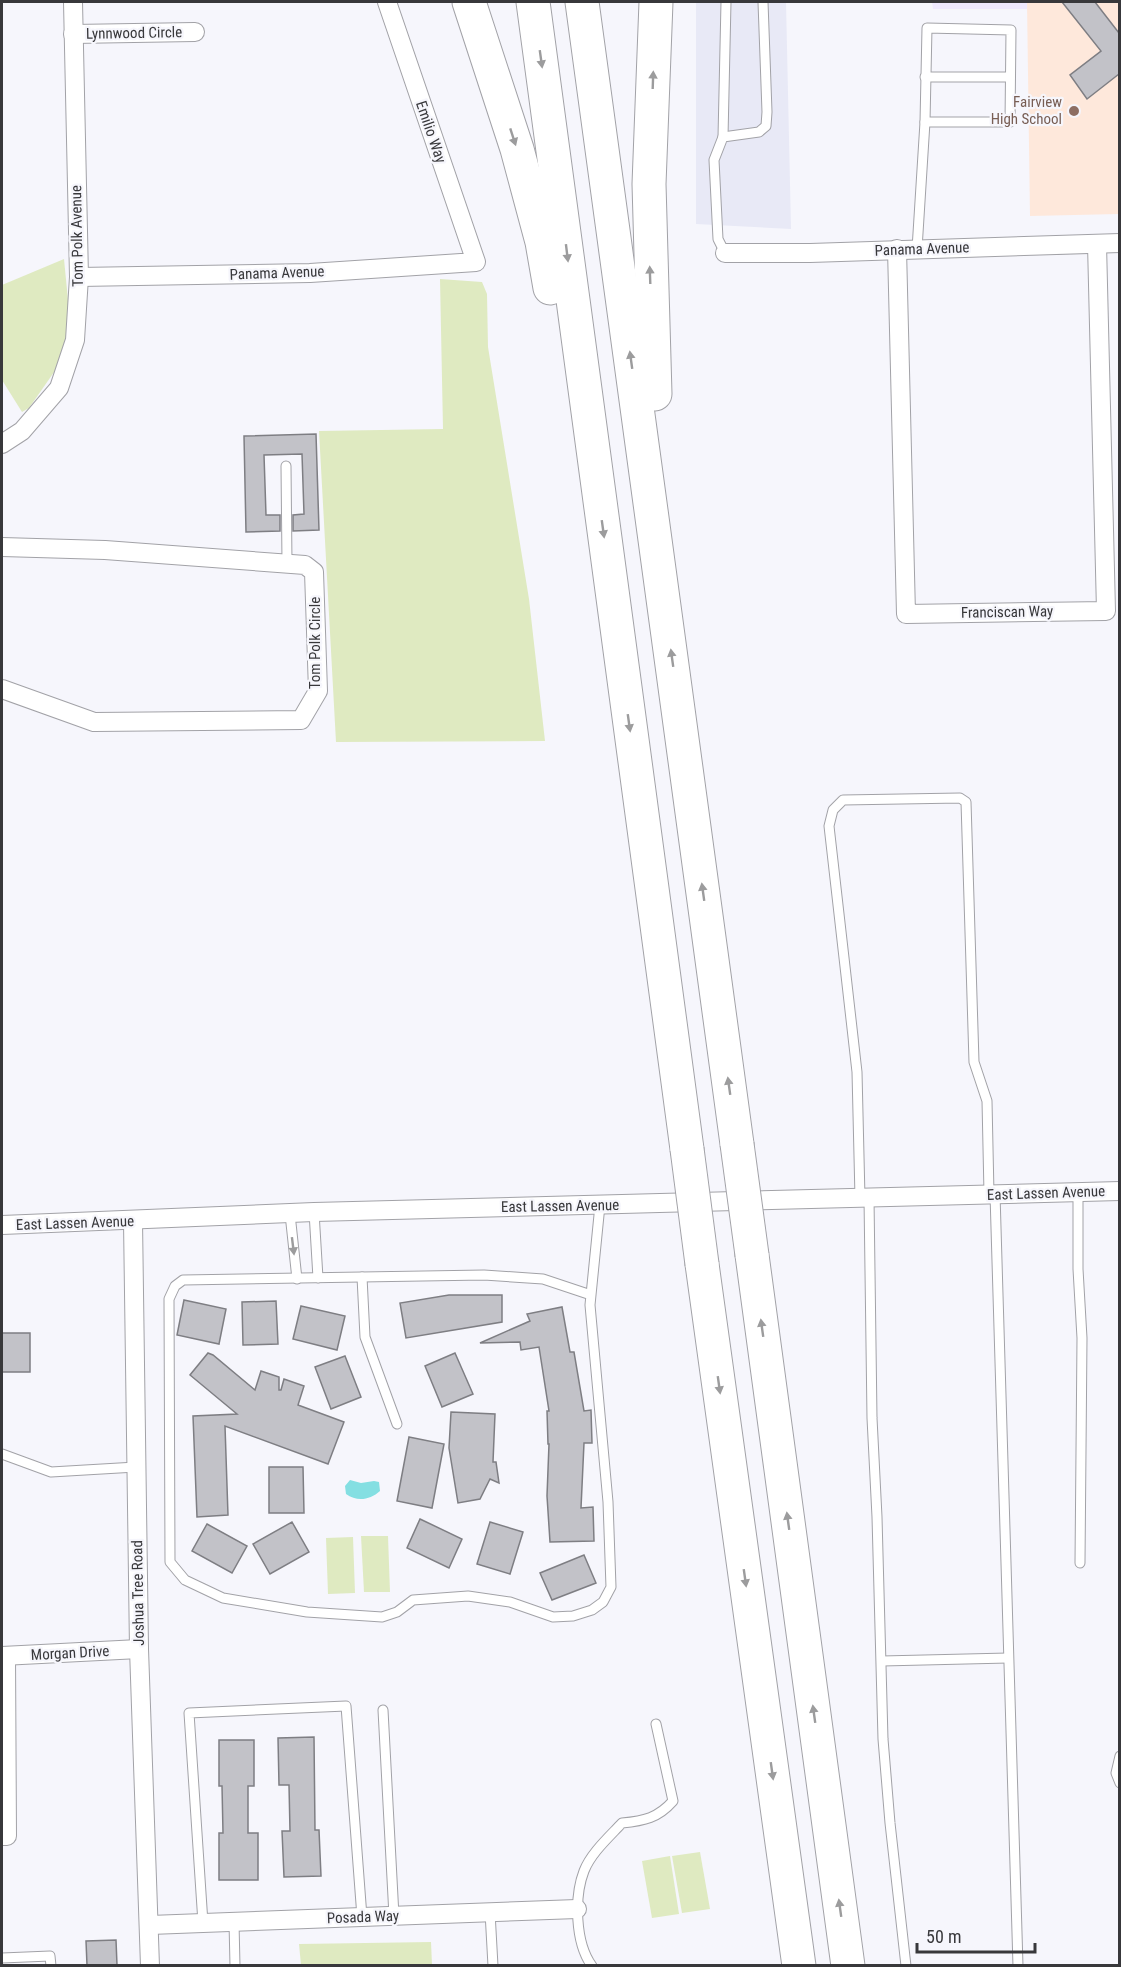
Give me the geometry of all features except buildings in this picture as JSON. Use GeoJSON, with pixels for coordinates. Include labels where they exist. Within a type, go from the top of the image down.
{"type":"FeatureCollection","features":[{"type":"Feature","properties":{"kind":"highway"},"geometry":{"type":"LineString","coordinates":[[469,2],[517,149],[542,242],[582,463],[596,482]]}},
{"type":"Feature","properties":{"kind":"highway"},"geometry":{"type":"LineString","coordinates":[[533,2],[596,482],[799,1965]]}},
{"type":"Feature","properties":{"kind":"highway"},"geometry":{"type":"LineString","coordinates":[[582,2],[660,564],[848,1965]]}},
{"type":"Feature","properties":{"kind":"highway"},"geometry":{"type":"LineString","coordinates":[[656,2],[649,195],[660,489],[660,564]]}},
{"type":"Feature","properties":{"kind":"street","name":"Tom Polk Avenue"},"geometry":{"type":"LineString","coordinates":[[2,444],[22,431],[59,388],[75,340],[79,277],[73,2]]}},
{"type":"Feature","properties":{"kind":"street","name":"Emilio Way"},"geometry":{"type":"LineString","coordinates":[[387,2],[476,262]]}},
{"type":"Feature","properties":{"kind":"street","name":"Lynnwood Circle"},"geometry":{"type":"LineString","coordinates":[[73,34],[195,32]]}},
{"type":"Feature","properties":{"kind":"street","name":"Panama Avenue"},"geometry":{"type":"LineString","coordinates":[[725,253],[1119,243]]}},
{"type":"Feature","properties":{"kind":"street","name":"Franciscan Way"},"geometry":{"type":"LineString","coordinates":[[897,249],[906,614],[1106,611],[1097,244]]}},
{"type":"Feature","properties":{"kind":"street","name":"Panama Avenue"},"geometry":{"type":"LineString","coordinates":[[79,277],[310,273],[476,262]]}},
{"type":"Feature","properties":{"kind":"street","name":"Tom Polk Circle"},"geometry":{"type":"LineString","coordinates":[[2,548],[105,550],[305,565],[314,572],[318,692],[301,720],[94,722],[2,689]]}},
{"type":"Feature","properties":{"kind":"street","name":"East Lassen Avenue"},"geometry":{"type":"LineString","coordinates":[[2,1225],[314,1212],[1119,1191]]}},
{"type":"Feature","properties":{"kind":"street","name":"Joshua Tree Road"},"geometry":{"type":"LineString","coordinates":[[133,1221],[139,1649],[150,1965]]}},
{"type":"Feature","properties":{"kind":"street","name":"Morgan Drive"},"geometry":{"type":"LineString","coordinates":[[4,1656],[139,1649]]}},
{"type":"Feature","properties":{"kind":"street"},"geometry":{"type":"LineString","coordinates":[[2,1836],[7,1836],[4,1656]]}},
{"type":"Feature","properties":{"kind":"street","name":"Posada Way"},"geometry":{"type":"LineString","coordinates":[[150,1925],[577,1909]]}},
{"type":"Feature","properties":{"kind":"lane"},"geometry":{"type":"LineString","coordinates":[[725,253],[717,239],[714,160],[723,137],[726,2]]}},
{"type":"Feature","properties":{"kind":"lane"},"geometry":{"type":"LineString","coordinates":[[723,137],[759,132],[766,126],[763,2]]}},
{"type":"Feature","properties":{"kind":"lane"},"geometry":{"type":"LineString","coordinates":[[917,249],[925,122],[927,28],[1011,30],[1010,122],[925,122]]}},
{"type":"Feature","properties":{"kind":"lane"},"geometry":{"type":"LineString","coordinates":[[925,77],[1010,77]]}},
{"type":"Feature","properties":{"kind":"lane"},"geometry":{"type":"LineString","coordinates":[[286,466],[287,562]]}},
{"type":"Feature","properties":{"kind":"lane"},"geometry":{"type":"LineString","coordinates":[[906,1965],[883,1738],[865,1198],[857,1072],[829,826],[833,810],[843,800],[960,798],[966,802],[974,1062],[987,1101],[992,1194],[1018,1965]]}},
{"type":"Feature","properties":{"kind":"lane"},"geometry":{"type":"LineString","coordinates":[[1078,1192],[1078,1269],[1082,1338],[1080,1563]]}},
{"type":"Feature","properties":{"kind":"lane"},"geometry":{"type":"LineString","coordinates":[[591,1295],[543,1279],[484,1275],[183,1280],[175,1286],[169,1299],[170,1562],[184,1580],[223,1598],[307,1612],[382,1617],[397,1612],[413,1600],[468,1596],[510,1602],[553,1617],[573,1616],[592,1610],[603,1602],[611,1587],[608,1502],[591,1295],[598,1244],[600,1205]]}},
{"type":"Feature","properties":{"kind":"lane"},"geometry":{"type":"LineString","coordinates":[[314,1212],[318,1278]]}},
{"type":"Feature","properties":{"kind":"lane"},"geometry":{"type":"LineString","coordinates":[[290,1214],[297,1279]]}},
{"type":"Feature","properties":{"kind":"lane"},"geometry":{"type":"LineString","coordinates":[[362,1277],[365,1337],[397,1424]]}},
{"type":"Feature","properties":{"kind":"lane"},"geometry":{"type":"LineString","coordinates":[[2,1454],[51,1472],[136,1467]]}},
{"type":"Feature","properties":{"kind":"lane"},"geometry":{"type":"LineString","coordinates":[[882,1661],[1008,1658]]}},
{"type":"Feature","properties":{"kind":"lane"},"geometry":{"type":"LineString","coordinates":[[203,1923],[189,1713],[346,1706],[362,1917]]}},
{"type":"Feature","properties":{"kind":"lane"},"geometry":{"type":"LineString","coordinates":[[383,1710],[394,1916]]}},
{"type":"Feature","properties":{"kind":"lane"},"geometry":{"type":"LineString","coordinates":[[592,1965],[580,1944],[577,1909],[584,1870],[598,1849],[622,1823],[642,1821],[664,1812],[673,1801],[656,1724]]}},
{"type":"Feature","properties":{"kind":"lane"},"geometry":{"type":"LineString","coordinates":[[1119,1756],[1116,1773],[1119,1783]]}},
{"type":"Feature","properties":{"kind":"lane"},"geometry":{"type":"LineString","coordinates":[[490,1912],[493,1965]]}},
{"type":"Feature","properties":{"kind":"lane"},"geometry":{"type":"LineString","coordinates":[[234,1922],[235,1965]]}},
{"type":"Feature","properties":{"kind":"lane"},"geometry":{"type":"LineString","coordinates":[[2,1958],[50,1956],[51,1965]]}},
{"type":"Feature","properties":{"kind":"shaded area"},"geometry":{"type":"Polygon","coordinates":[[[696,2],[786,2],[791,229],[696,224],[696,2]]]}},
{"type":"Feature","properties":{"kind":"shaded area"},"geometry":{"type":"Polygon","coordinates":[[[932,2],[1027,2],[1027,9],[933,9],[932,2]]]}},
{"type":"Feature","properties":{"kind":"shaded area","name":"Fairview High School"},"geometry":{"type":"Polygon","coordinates":[[[1027,2],[1119,2],[1119,214],[1030,216],[1027,2]]]}},
{"type":"Feature","properties":{"kind":"green space"},"geometry":{"type":"Polygon","coordinates":[[[64,259],[71,331],[59,365],[29,408],[22,412],[2,380],[2,285],[64,259]]]}},
{"type":"Feature","properties":{"kind":"green space"},"geometry":{"type":"Polygon","coordinates":[[[440,279],[482,282],[487,294],[488,347],[529,599],[545,741],[336,742],[319,431],[443,429],[440,279]]]}},
{"type":"Feature","properties":{"kind":"green space"},"geometry":{"type":"Polygon","coordinates":[[[361,1536],[388,1536],[390,1592],[364,1592],[361,1536]]]}},
{"type":"Feature","properties":{"kind":"green space"},"geometry":{"type":"Polygon","coordinates":[[[353,1537],[355,1593],[328,1594],[326,1538],[353,1537]]]}},
{"type":"Feature","properties":{"kind":"green space"},"geometry":{"type":"Polygon","coordinates":[[[700,1852],[710,1909],[682,1913],[672,1856],[700,1852]]]}},
{"type":"Feature","properties":{"kind":"green space"},"geometry":{"type":"Polygon","coordinates":[[[670,1856],[679,1914],[652,1918],[642,1861],[670,1856]]]}},
{"type":"Feature","properties":{"kind":"green space"},"geometry":{"type":"Polygon","coordinates":[[[431,1942],[432,1965],[301,1965],[299,1944],[431,1942]]]}},
{"type":"Feature","properties":{"kind":"water"},"geometry":{"type":"Polygon","coordinates":[[[350,1480],[361,1483],[379,1482],[380,1491],[368,1498],[355,1498],[346,1494],[345,1486],[350,1480]]]}},
{"type":"Feature","properties":{"kind":"place","name":"Fairview High School"},"geometry":{"type":"Point","coordinates":[1074,111]}}]}
